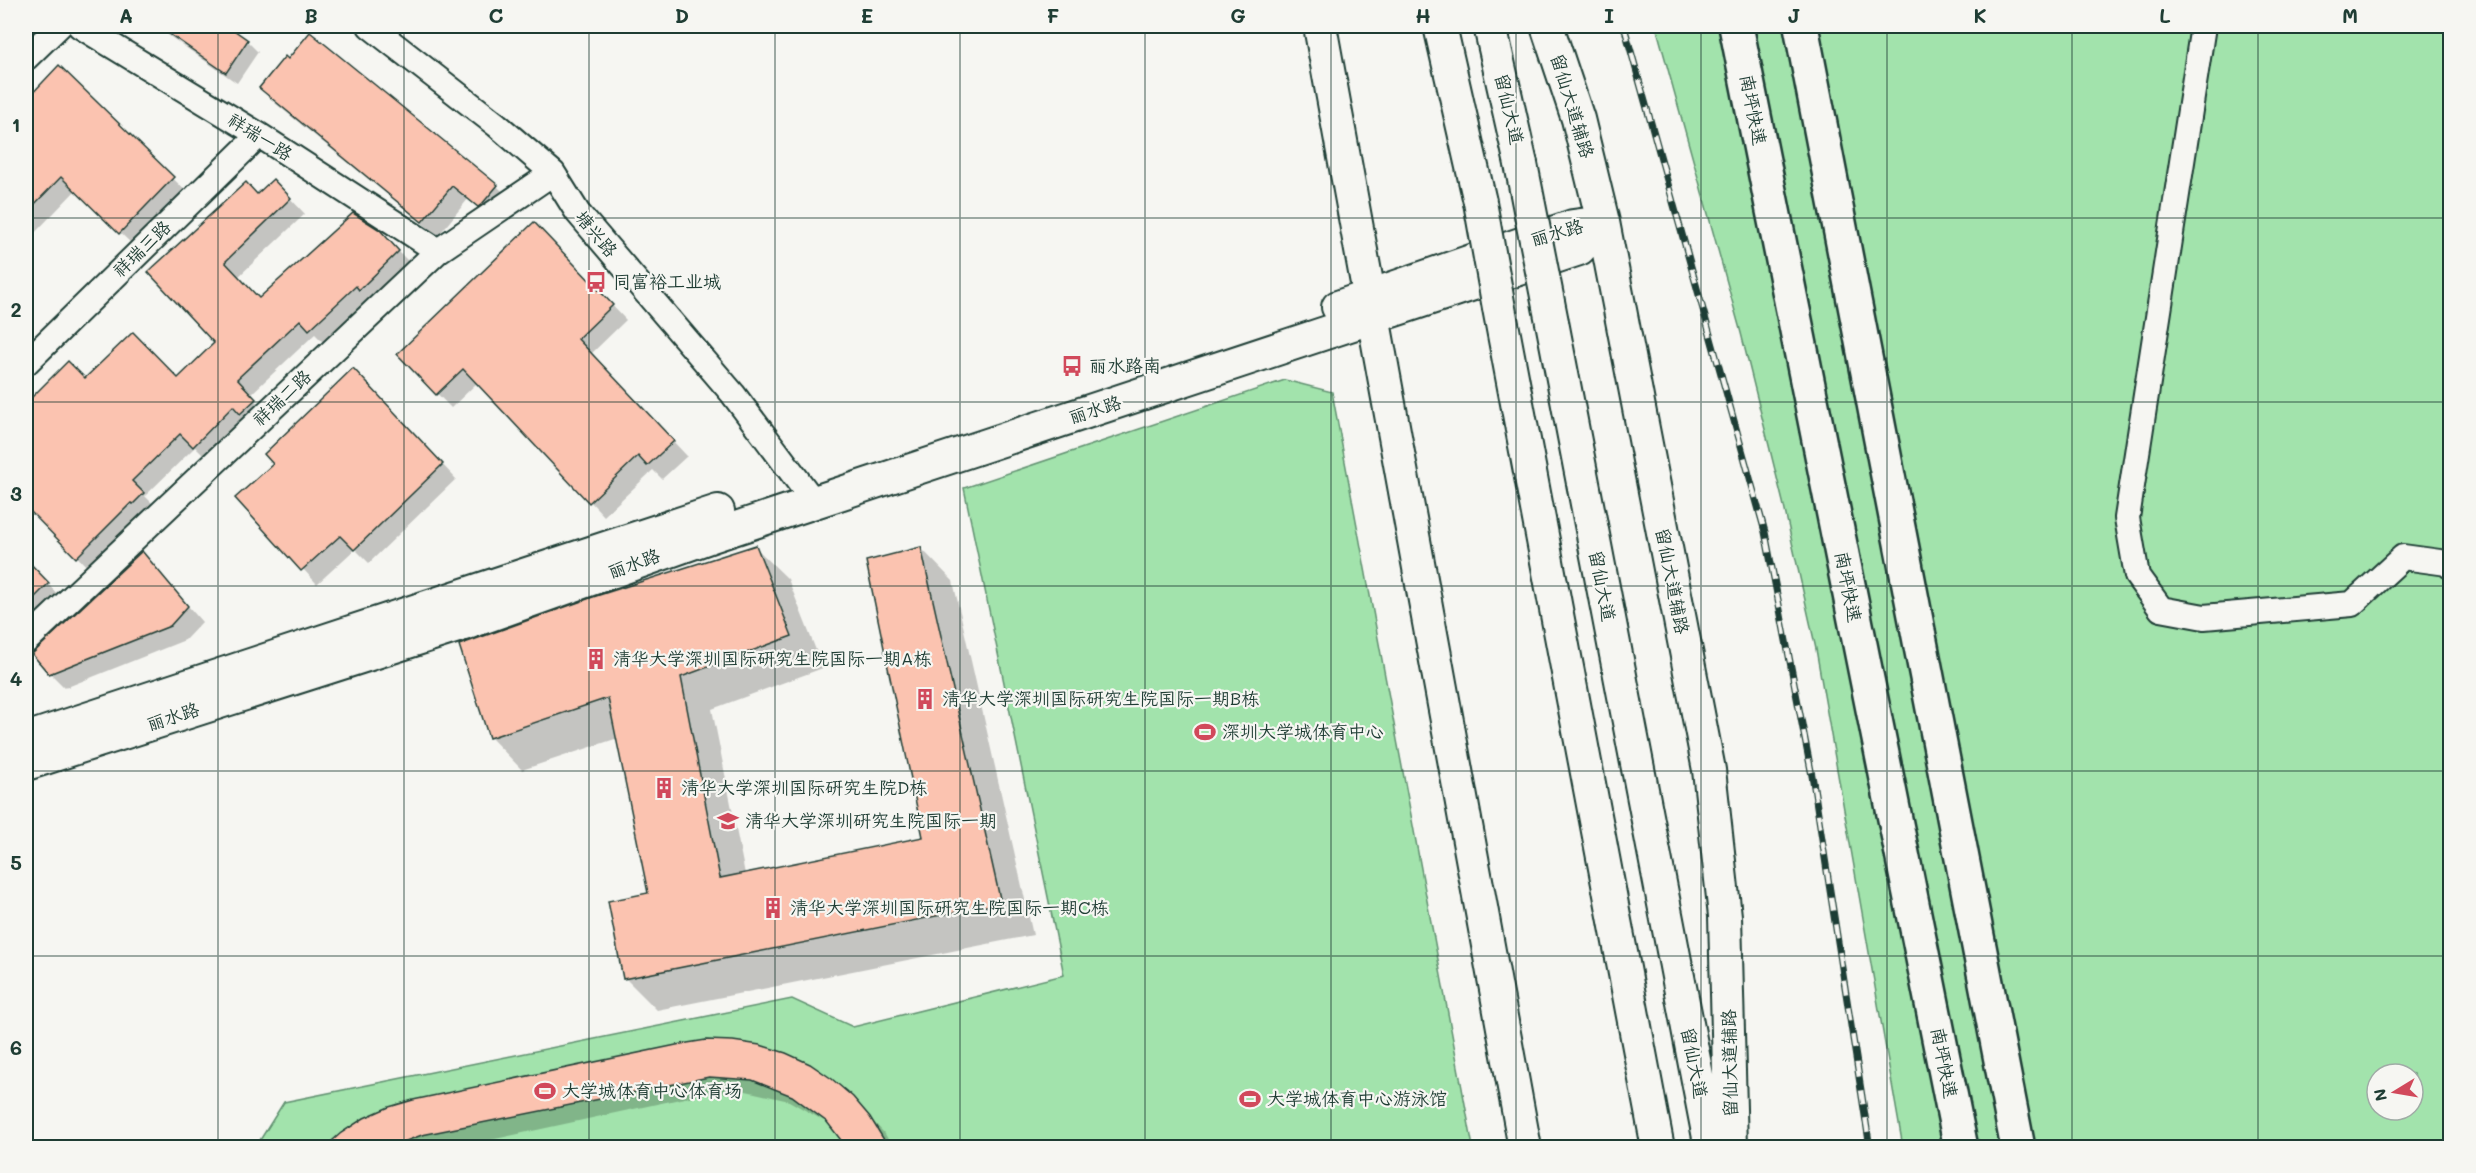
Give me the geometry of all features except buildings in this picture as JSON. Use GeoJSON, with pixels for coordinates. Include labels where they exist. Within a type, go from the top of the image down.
{"type":"FeatureCollection","features":[{"type":"Feature","properties":{"kind":"highway","name":"南坪快速"},"geometry":{"type":"LineString","coordinates":[[1736,26],[1961,1148]]}},
{"type":"Feature","properties":{"kind":"highway"},"geometry":{"type":"LineString","coordinates":[[1801,26],[2018,1148]]}},
{"type":"Feature","properties":{"kind":"main road"},"geometry":{"type":"LineString","coordinates":[[1320,26],[1358,237],[1379,304],[1544,1148]]}},
{"type":"Feature","properties":{"kind":"main road"},"geometry":{"type":"LineString","coordinates":[[1341,26],[1379,304],[1525,1148]]}},
{"type":"Feature","properties":{"kind":"main road"},"geometry":{"type":"LineString","coordinates":[[1440,26],[1480,202],[1658,1148]]}},
{"type":"Feature","properties":{"kind":"main road","name":"留仙大道"},"geometry":{"type":"LineString","coordinates":[[1490,26],[1521,164],[1711,1148]]}},
{"type":"Feature","properties":{"kind":"main road","name":"留仙大道辅路"},"geometry":{"type":"LineString","coordinates":[[1546,26],[1578,120],[1603,222],[1710,782],[1725,916],[1731,1148]]}},
{"type":"Feature","properties":{"kind":"main road","name":"丽水路"},"geometry":{"type":"LineString","coordinates":[[26,739],[807,493],[1379,304],[1579,249],[1603,222]]}},
{"type":"Feature","properties":{"kind":"main road","name":"丽水路"},"geometry":{"type":"LineString","coordinates":[[26,764],[470,622],[712,536],[807,493]]}},
{"type":"Feature","properties":{"kind":"street"},"geometry":{"type":"LineString","coordinates":[[26,58],[59,26]]}},
{"type":"Feature","properties":{"kind":"street","name":"祥瑞一路"},"geometry":{"type":"LineString","coordinates":[[80,26],[259,135],[438,251]]}},
{"type":"Feature","properties":{"kind":"street","name":"塘兴路"},"geometry":{"type":"LineString","coordinates":[[370,26],[494,122],[553,173],[578,213],[733,394],[807,493]]}},
{"type":"Feature","properties":{"kind":"street"},"geometry":{"type":"LineString","coordinates":[[2203,26],[2127,518],[2137,576],[2161,609],[2204,617],[2352,604],[2403,557],[2447,563],[2451,566]]}},
{"type":"Feature","properties":{"kind":"street","name":"祥瑞三路"},"geometry":{"type":"LineString","coordinates":[[26,363],[259,135]]}},
{"type":"Feature","properties":{"kind":"street","name":"祥瑞二路"},"geometry":{"type":"LineString","coordinates":[[26,641],[438,251],[553,173]]}},
{"type":"Feature","properties":{"kind":"green space"},"geometry":{"type":"Polygon","coordinates":[[[1656,26],[2450,26],[2450,1147],[1903,1147],[1816,649],[1783,502],[1741,333],[1656,26]]]}},
{"type":"Feature","properties":{"kind":"green space","name":"深圳大学城体育中心"},"geometry":{"type":"Polygon","coordinates":[[[1285,380],[1332,392],[1473,1147],[255,1148],[284,1102],[792,999],[853,1027],[1064,975],[964,488],[1285,380]]]}},
{"type":"Feature","properties":{"kind":"railway"},"geometry":{"type":"LineString","coordinates":[[1624,26],[1765,532],[1813,781],[1870,1148]]}},
{"type":"Feature","properties":{"kind":"place","name":"同富裕工业城"},"geometry":{"type":"Point","coordinates":[596,282]}},
{"type":"Feature","properties":{"kind":"place","name":"丽水路南"},"geometry":{"type":"Point","coordinates":[1072,366]}},
{"type":"Feature","properties":{"kind":"place","name":"清华大学深圳国际研究生院国际一期A栋"},"geometry":{"type":"Point","coordinates":[596,659]}},
{"type":"Feature","properties":{"kind":"place","name":"清华大学深圳国际研究生院国际一期B栋"},"geometry":{"type":"Point","coordinates":[925,699]}},
{"type":"Feature","properties":{"kind":"place","name":"深圳大学城体育中心"},"geometry":{"type":"Point","coordinates":[1205,732]}},
{"type":"Feature","properties":{"kind":"place","name":"清华大学深圳国际研究生院D栋"},"geometry":{"type":"Point","coordinates":[664,788]}},
{"type":"Feature","properties":{"kind":"place","name":"清华大学深圳研究生院国际一期"},"geometry":{"type":"Point","coordinates":[728,821]}},
{"type":"Feature","properties":{"kind":"place","name":"清华大学深圳国际研究生院国际一期C栋"},"geometry":{"type":"Point","coordinates":[773,908]}},
{"type":"Feature","properties":{"kind":"place","name":"大学城体育中心体育场"},"geometry":{"type":"Point","coordinates":[545,1091]}},
{"type":"Feature","properties":{"kind":"place","name":"大学城体育中心游泳馆"},"geometry":{"type":"Point","coordinates":[1250,1099]}}]}
